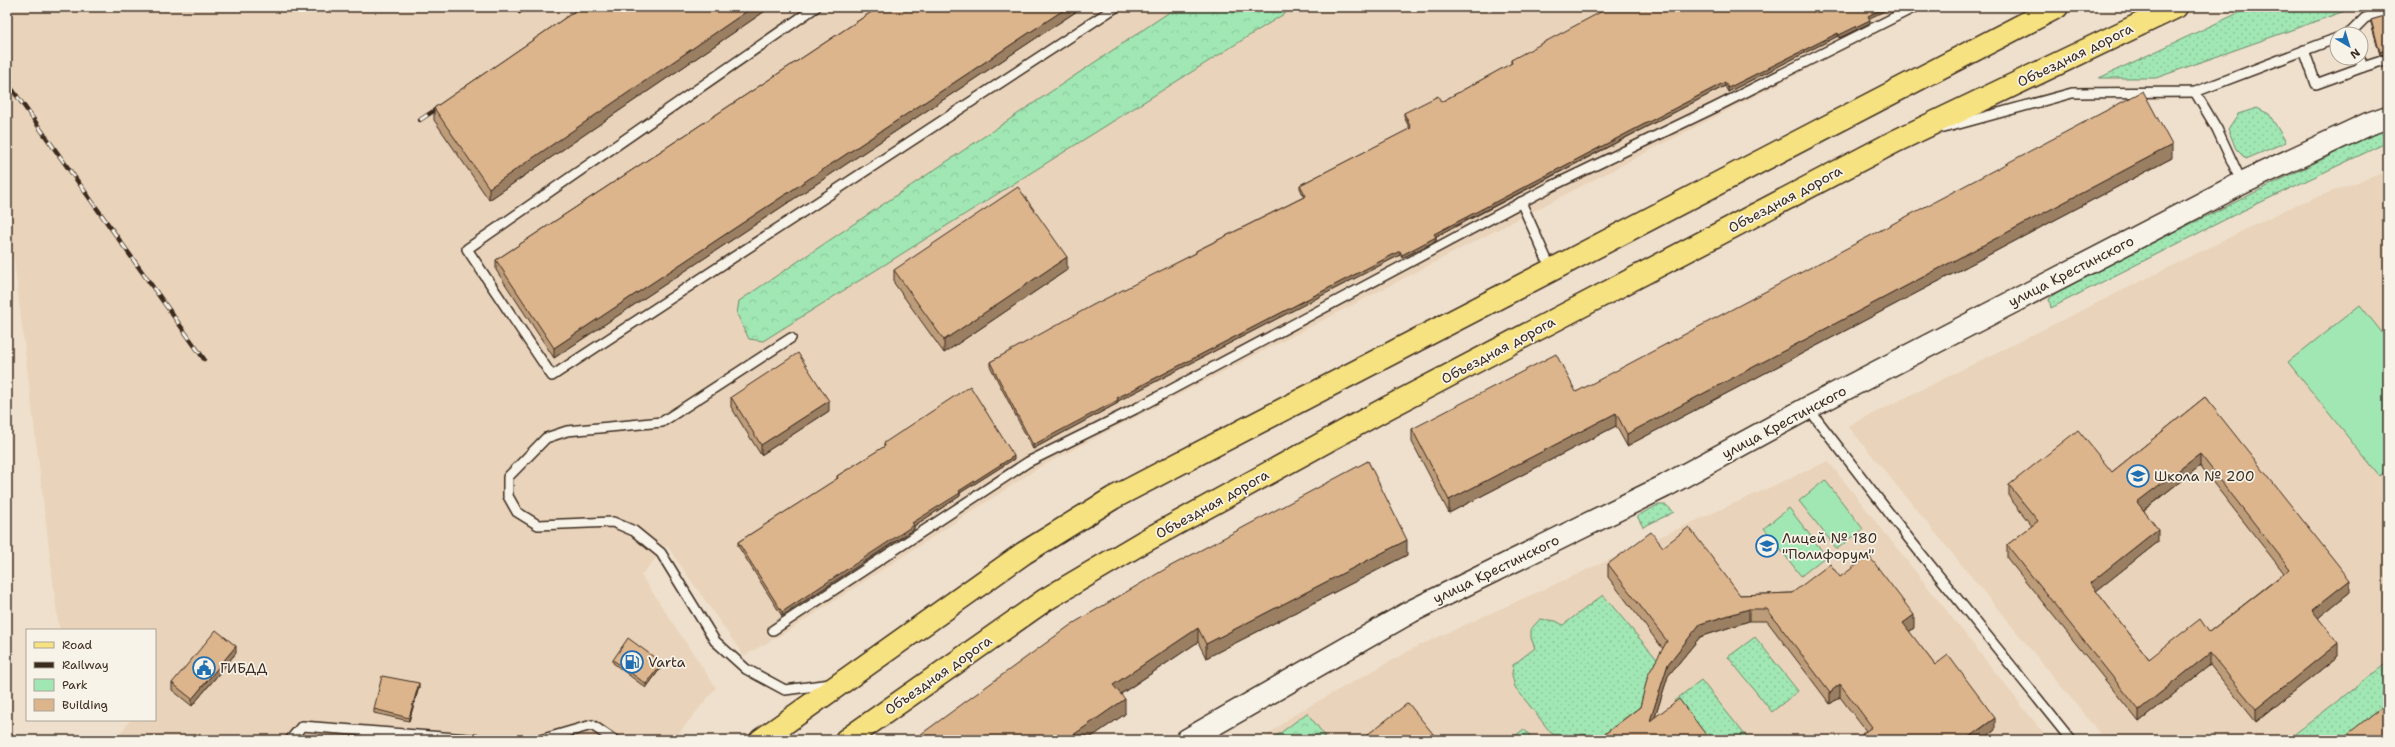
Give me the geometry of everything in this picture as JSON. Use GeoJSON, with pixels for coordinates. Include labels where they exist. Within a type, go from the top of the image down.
{"type":"FeatureCollection","features":[{"type":"Feature","properties":{"kind":"main road"},"geometry":{"type":"LineString","coordinates":[[761,740],[840,682],[1024,553],[1113,498],[2057,7]]}},
{"type":"Feature","properties":{"kind":"main road","name":"Объездная дорога"},"geometry":{"type":"LineString","coordinates":[[846,740],[1045,600],[1142,542],[1387,408],[1896,141],[2176,7]]}},
{"type":"Feature","properties":{"kind":"street","name":"улица Крестинского"},"geometry":{"type":"LineString","coordinates":[[1187,740],[1412,611],[1664,486],[1808,408],[2242,183],[2368,124],[2388,117]]}},
{"type":"Feature","properties":{"kind":"lane"},"geometry":{"type":"LineString","coordinates":[[816,7],[467,249],[552,376],[1116,7]]}},
{"type":"Feature","properties":{"kind":"lane"},"geometry":{"type":"LineString","coordinates":[[773,630],[1028,462],[1134,409],[1522,202],[1915,7]]}},
{"type":"Feature","properties":{"kind":"lane"},"geometry":{"type":"LineString","coordinates":[[2357,26],[2365,18],[2388,10]]}},
{"type":"Feature","properties":{"kind":"lane"},"geometry":{"type":"LineString","coordinates":[[1896,141],[2072,93],[2196,92],[2329,41]]}},
{"type":"Feature","properties":{"kind":"lane"},"geometry":{"type":"LineString","coordinates":[[2304,50],[2316,84],[2353,66]]}},
{"type":"Feature","properties":{"kind":"lane"},"geometry":{"type":"LineString","coordinates":[[2369,61],[2388,59]]}},
{"type":"Feature","properties":{"kind":"lane"},"geometry":{"type":"LineString","coordinates":[[2196,92],[2218,129],[2242,183]]}},
{"type":"Feature","properties":{"kind":"lane"},"geometry":{"type":"LineString","coordinates":[[1522,202],[1551,269]]}},
{"type":"Feature","properties":{"kind":"lane"},"geometry":{"type":"LineString","coordinates":[[791,338],[662,422],[567,431],[546,438],[508,477],[508,496],[517,512],[538,525],[613,522],[634,531],[661,553],[715,641],[746,669],[785,690],[840,682]]}},
{"type":"Feature","properties":{"kind":"lane"},"geometry":{"type":"LineString","coordinates":[[1808,408],[1910,540],[2071,740]]}},
{"type":"Feature","properties":{"kind":"lane"},"geometry":{"type":"LineString","coordinates":[[540,740],[592,725],[614,740]]}},
{"type":"Feature","properties":{"kind":"lane"},"geometry":{"type":"LineString","coordinates":[[290,740],[302,726],[429,738],[480,740]]}},
{"type":"Feature","properties":{"kind":"shaded area"},"geometry":{"type":"Polygon","coordinates":[[[7,7],[1927,7],[1040,467],[790,630],[744,656],[667,546],[641,575],[716,688],[673,740],[116,740],[129,721],[156,721],[156,629],[60,629],[7,203],[7,7]]]}},
{"type":"Feature","properties":{"kind":"shaded area","name":"Школа № 200"},"geometry":{"type":"Polygon","coordinates":[[[2388,171],[2388,662],[2287,740],[2105,740],[1848,426],[2295,205],[2388,171]]]}},
{"type":"Feature","properties":{"kind":"shaded area","name":"Лицей № 180 \"Полифорум\""},"geometry":{"type":"Polygon","coordinates":[[[1828,461],[2049,740],[1261,740],[1295,714],[1416,647],[1828,461]]]}},
{"type":"Feature","properties":{"kind":"green space"},"geometry":{"type":"Polygon","coordinates":[[[1177,7],[1295,7],[763,341],[749,339],[737,314],[739,301],[1177,7]]]}},
{"type":"Feature","properties":{"kind":"green space"},"geometry":{"type":"Polygon","coordinates":[[[2251,7],[2356,7],[2156,78],[2099,78],[2251,7]]]}},
{"type":"Feature","properties":{"kind":"green space"},"geometry":{"type":"Polygon","coordinates":[[[2257,108],[2269,114],[2286,142],[2246,159],[2236,149],[2228,129],[2238,114],[2257,108]]]}},
{"type":"Feature","properties":{"kind":"green space"},"geometry":{"type":"Polygon","coordinates":[[[2388,127],[2388,142],[2238,213],[2051,308],[2049,299],[2060,289],[2071,283],[2388,127]]]}},
{"type":"Feature","properties":{"kind":"green space"},"geometry":{"type":"Polygon","coordinates":[[[2360,305],[2388,340],[2388,470],[2379,476],[2288,362],[2360,305]]]}},
{"type":"Feature","properties":{"kind":"green space"},"geometry":{"type":"Polygon","coordinates":[[[1825,480],[1863,529],[1837,549],[1799,501],[1825,480]]]}},
{"type":"Feature","properties":{"kind":"green space"},"geometry":{"type":"Polygon","coordinates":[[[1658,505],[1666,505],[1674,512],[1643,527],[1637,516],[1658,505]]]}},
{"type":"Feature","properties":{"kind":"green space"},"geometry":{"type":"Polygon","coordinates":[[[1789,508],[1826,556],[1801,576],[1764,528],[1789,508]]]}},
{"type":"Feature","properties":{"kind":"green space"},"geometry":{"type":"Polygon","coordinates":[[[1603,595],[1661,664],[1640,709],[1602,740],[1589,740],[1584,734],[1568,740],[1551,733],[1515,687],[1512,675],[1513,665],[1535,648],[1531,638],[1531,629],[1540,619],[1556,621],[1563,625],[1603,595]]]}},
{"type":"Feature","properties":{"kind":"green space"},"geometry":{"type":"Polygon","coordinates":[[[1755,637],[1798,691],[1772,712],[1728,657],[1755,637]]]}},
{"type":"Feature","properties":{"kind":"green space"},"geometry":{"type":"Polygon","coordinates":[[[2388,662],[2388,721],[2363,740],[2287,740],[2388,662]]]}},
{"type":"Feature","properties":{"kind":"green space"},"geometry":{"type":"Polygon","coordinates":[[[1701,680],[1749,740],[1706,740],[1674,701],[1701,680]]]}},
{"type":"Feature","properties":{"kind":"green space"},"geometry":{"type":"Polygon","coordinates":[[[1307,713],[1325,736],[1320,740],[1271,740],[1307,713]]]}},
{"type":"Feature","properties":{"kind":"green space"},"geometry":{"type":"Polygon","coordinates":[[[1524,729],[1534,740],[1510,740],[1524,729]]]}},
{"type":"Feature","properties":{"kind":"building"},"geometry":{"type":"Polygon","coordinates":[[[581,7],[753,7],[489,188],[434,108],[581,7]]]}},
{"type":"Feature","properties":{"kind":"building"},"geometry":{"type":"Polygon","coordinates":[[[879,7],[1068,7],[554,348],[496,260],[879,7]]]}},
{"type":"Feature","properties":{"kind":"building"},"geometry":{"type":"Polygon","coordinates":[[[1610,7],[1886,7],[1868,16],[1870,20],[1839,35],[1838,33],[1728,88],[1725,82],[1434,234],[1436,237],[1402,255],[1400,251],[1117,398],[1118,400],[1033,445],[990,362],[1093,305],[1306,196],[1300,185],[1411,128],[1404,113],[1438,96],[1441,102],[1512,63],[1511,60],[1610,7]]]}},
{"type":"Feature","properties":{"kind":"building"},"geometry":{"type":"Polygon","coordinates":[[[2388,15],[2388,49],[2380,52],[2371,20],[2388,15]]]}},
{"type":"Feature","properties":{"kind":"building"},"geometry":{"type":"Polygon","coordinates":[[[2143,91],[2172,145],[1627,434],[1616,413],[1449,500],[1412,429],[1556,354],[1576,392],[2143,91]]]}},
{"type":"Feature","properties":{"kind":"building"},"geometry":{"type":"Polygon","coordinates":[[[1018,187],[1067,257],[944,340],[894,270],[1018,187]]]}},
{"type":"Feature","properties":{"kind":"building"},"geometry":{"type":"Polygon","coordinates":[[[798,353],[829,401],[761,445],[731,397],[798,353]]]}},
{"type":"Feature","properties":{"kind":"building"},"geometry":{"type":"Polygon","coordinates":[[[970,386],[1014,456],[959,491],[960,493],[912,523],[914,525],[782,612],[738,542],[838,478],[837,476],[885,446],[884,443],[970,386]]]}},
{"type":"Feature","properties":{"kind":"building"},"geometry":{"type":"Polygon","coordinates":[[[2205,397],[2350,580],[2312,610],[2338,643],[2256,709],[2210,653],[2139,710],[2007,545],[2038,521],[2009,485],[2078,430],[2112,472],[2205,397]],[[2200,454],[2137,502],[2158,529],[2090,583],[2149,659],[2200,619],[2209,632],[2290,569],[2200,454]]]}},
{"type":"Feature","properties":{"kind":"building"},"geometry":{"type":"Polygon","coordinates":[[[1368,461],[1407,540],[1206,644],[1198,628],[1113,685],[1125,699],[1066,740],[913,740],[1072,624],[1167,568],[1368,461]]]}},
{"type":"Feature","properties":{"kind":"building"},"geometry":{"type":"Polygon","coordinates":[[[1689,527],[1740,595],[1792,593],[1830,564],[1840,577],[1869,556],[1914,615],[1903,623],[1935,665],[1948,655],[1995,718],[1966,740],[1867,740],[1862,734],[1872,727],[1840,684],[1830,692],[1767,609],[1749,609],[1700,624],[1668,664],[1650,721],[1679,699],[1710,740],[1605,740],[1602,736],[1640,707],[1648,675],[1667,641],[1608,564],[1651,532],[1663,547],[1689,527]]]}},
{"type":"Feature","properties":{"kind":"building"},"geometry":{"type":"Polygon","coordinates":[[[216,630],[236,646],[192,699],[172,683],[216,630]]]}},
{"type":"Feature","properties":{"kind":"building"},"geometry":{"type":"Polygon","coordinates":[[[628,638],[662,663],[646,684],[613,660],[628,638]]]}},
{"type":"Feature","properties":{"kind":"building"},"geometry":{"type":"Polygon","coordinates":[[[382,676],[419,683],[409,718],[374,709],[382,676]]]}},
{"type":"Feature","properties":{"kind":"building"},"geometry":{"type":"Polygon","coordinates":[[[2388,702],[2388,740],[2340,740],[2388,702]]]}},
{"type":"Feature","properties":{"kind":"building"},"geometry":{"type":"Polygon","coordinates":[[[1408,703],[1438,740],[1370,740],[1367,735],[1408,703]]]}},
{"type":"Feature","properties":{"kind":"railway"},"geometry":{"type":"LineString","coordinates":[[7,82],[204,359]]}},
{"type":"Feature","properties":{"kind":"railway"},"geometry":{"type":"LineString","coordinates":[[420,120],[444,104]]}},
{"type":"Feature","properties":{"kind":"place","name":"Школа № 200"},"geometry":{"type":"Point","coordinates":[2138,476]}},
{"type":"Feature","properties":{"kind":"place","name":"Лицей № 180 \"Полифорум\""},"geometry":{"type":"Point","coordinates":[1767,546]}},
{"type":"Feature","properties":{"kind":"place","name":"Varta"},"geometry":{"type":"Point","coordinates":[632,662]}},
{"type":"Feature","properties":{"kind":"place","name":"ГИБДД"},"geometry":{"type":"Point","coordinates":[204,668]}}]}
